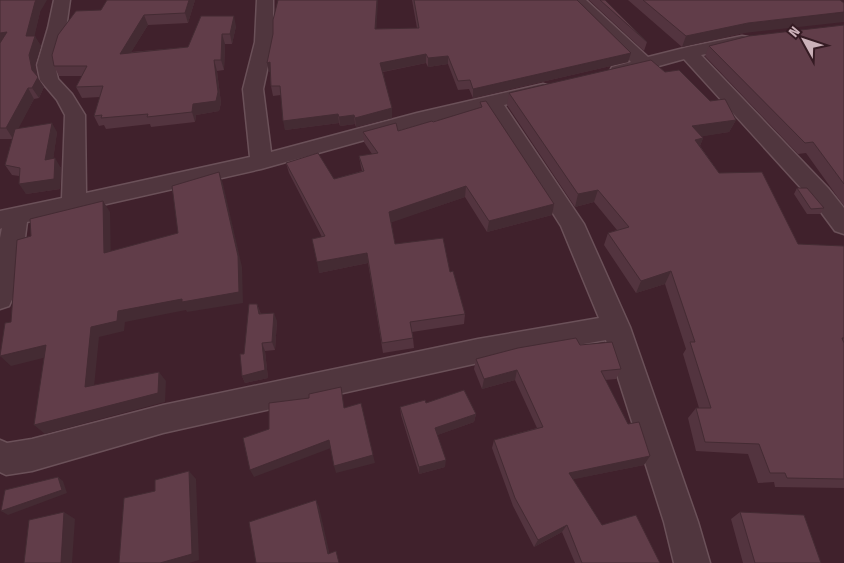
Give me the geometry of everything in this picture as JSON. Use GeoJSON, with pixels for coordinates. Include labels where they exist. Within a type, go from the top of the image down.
{"type":"FeatureCollection","features":[{"type":"Feature","properties":{"kind":"street"},"geometry":{"type":"LineString","coordinates":[[62,0],[57,28],[46,65],[49,80],[66,98],[75,115],[74,203]]}},
{"type":"Feature","properties":{"kind":"street"},"geometry":{"type":"LineString","coordinates":[[577,0],[645,65]]}},
{"type":"Feature","properties":{"kind":"street"},"geometry":{"type":"LineString","coordinates":[[260,162],[253,89],[271,1]]}},
{"type":"Feature","properties":{"kind":"street"},"geometry":{"type":"LineString","coordinates":[[597,77],[688,52],[764,37]]}},
{"type":"Feature","properties":{"kind":"street"},"geometry":{"type":"LineString","coordinates":[[688,52],[820,194],[844,225]]}},
{"type":"Feature","properties":{"kind":"street"},"geometry":{"type":"LineString","coordinates":[[0,298],[6,277],[8,218],[260,162],[417,119],[559,86]]}},
{"type":"Feature","properties":{"kind":"street"},"geometry":{"type":"LineString","coordinates":[[492,102],[572,224],[616,327],[681,522],[692,563]]}},
{"type":"Feature","properties":{"kind":"street"},"geometry":{"type":"LineString","coordinates":[[0,456],[6,459],[32,455],[163,419],[478,351],[616,327]]}},
{"type":"Feature","properties":{"kind":"building"},"geometry":{"type":"Polygon","coordinates":[[[0,0],[36,0],[26,36],[35,36],[29,55],[32,70],[38,77],[32,88],[28,88],[6,128],[0,128],[0,43],[7,32],[0,33],[0,0]]]}},
{"type":"Feature","properties":{"kind":"building"},"geometry":{"type":"Polygon","coordinates":[[[107,0],[189,0],[185,13],[144,15],[120,54],[188,47],[201,16],[234,16],[230,34],[222,34],[221,60],[214,60],[218,92],[216,101],[193,104],[192,112],[147,117],[148,114],[101,118],[102,115],[94,116],[103,86],[76,87],[87,66],[54,66],[52,55],[58,35],[76,11],[101,10],[107,0]]]}},
{"type":"Feature","properties":{"kind":"building"},"geometry":{"type":"Polygon","coordinates":[[[278,0],[377,0],[375,29],[419,28],[414,0],[577,0],[631,53],[473,89],[470,80],[458,81],[448,56],[428,58],[426,54],[380,63],[392,108],[355,118],[354,115],[339,117],[338,114],[283,121],[280,86],[271,86],[270,62],[267,63],[278,0]]]}},
{"type":"Feature","properties":{"kind":"building"},"geometry":{"type":"Polygon","coordinates":[[[600,0],[605,0],[647,42],[600,0]]]}},
{"type":"Feature","properties":{"kind":"building"},"geometry":{"type":"Polygon","coordinates":[[[643,0],[840,0],[844,3],[844,12],[748,23],[686,36],[643,0]]]}},
{"type":"Feature","properties":{"kind":"building"},"geometry":{"type":"Polygon","coordinates":[[[844,25],[844,184],[813,142],[805,143],[709,46],[749,36],[844,25]]]}},
{"type":"Feature","properties":{"kind":"building"},"geometry":{"type":"Polygon","coordinates":[[[651,60],[665,72],[679,70],[710,101],[725,99],[736,120],[692,126],[703,138],[695,140],[719,173],[762,172],[798,244],[844,246],[844,338],[842,338],[844,343],[844,479],[787,478],[785,473],[770,473],[759,444],[705,442],[696,408],[711,408],[690,342],[695,342],[671,271],[641,281],[608,233],[629,227],[598,190],[578,194],[509,93],[651,60]]]}},
{"type":"Feature","properties":{"kind":"building"},"geometry":{"type":"Polygon","coordinates":[[[486,101],[554,204],[489,221],[466,186],[389,212],[395,244],[443,238],[450,272],[453,271],[465,314],[410,322],[413,338],[382,343],[367,253],[317,262],[312,239],[325,236],[286,163],[318,153],[334,179],[364,171],[359,156],[378,153],[363,132],[396,123],[398,131],[482,107],[480,102],[486,101]]]}},
{"type":"Feature","properties":{"kind":"building"},"geometry":{"type":"Polygon","coordinates":[[[52,123],[45,160],[55,158],[54,179],[19,184],[20,168],[5,165],[15,129],[52,123]]]}},
{"type":"Feature","properties":{"kind":"building"},"geometry":{"type":"Polygon","coordinates":[[[219,172],[238,256],[239,292],[182,302],[182,299],[118,311],[117,321],[91,327],[85,387],[159,372],[158,393],[34,425],[46,345],[0,356],[5,323],[11,322],[17,240],[31,236],[30,219],[103,201],[104,253],[178,233],[172,186],[219,172]]]}},
{"type":"Feature","properties":{"kind":"building"},"geometry":{"type":"Polygon","coordinates":[[[797,188],[807,188],[824,208],[811,209],[797,188]]]}},
{"type":"Feature","properties":{"kind":"building"},"geometry":{"type":"Polygon","coordinates":[[[249,304],[257,304],[259,314],[274,313],[272,342],[262,343],[265,370],[242,376],[240,354],[244,354],[249,304]]]}},
{"type":"Feature","properties":{"kind":"building"},"geometry":{"type":"Polygon","coordinates":[[[576,338],[580,345],[612,342],[621,369],[601,371],[628,424],[639,422],[650,456],[569,473],[602,525],[636,515],[660,563],[582,563],[567,525],[538,540],[515,498],[494,440],[543,427],[517,370],[484,379],[476,359],[518,348],[576,338]]]}},
{"type":"Feature","properties":{"kind":"building"},"geometry":{"type":"Polygon","coordinates":[[[341,387],[344,408],[361,403],[373,455],[334,466],[329,440],[250,470],[243,438],[269,429],[269,403],[309,398],[309,394],[341,387]]]}},
{"type":"Feature","properties":{"kind":"building"},"geometry":{"type":"Polygon","coordinates":[[[464,390],[476,414],[435,428],[446,460],[419,467],[400,407],[425,400],[426,403],[464,390]]]}},
{"type":"Feature","properties":{"kind":"building"},"geometry":{"type":"Polygon","coordinates":[[[189,471],[192,554],[160,563],[119,563],[124,498],[155,491],[155,480],[189,471]]]}},
{"type":"Feature","properties":{"kind":"building"},"geometry":{"type":"Polygon","coordinates":[[[58,477],[62,490],[1,511],[5,490],[58,477]]]}},
{"type":"Feature","properties":{"kind":"building"},"geometry":{"type":"Polygon","coordinates":[[[316,500],[328,554],[336,551],[339,563],[256,563],[249,522],[316,500]]]}},
{"type":"Feature","properties":{"kind":"building"},"geometry":{"type":"Polygon","coordinates":[[[64,512],[61,563],[24,563],[29,520],[64,512]]]}},
{"type":"Feature","properties":{"kind":"building"},"geometry":{"type":"Polygon","coordinates":[[[740,512],[804,515],[821,563],[755,563],[740,512]]]}}]}
